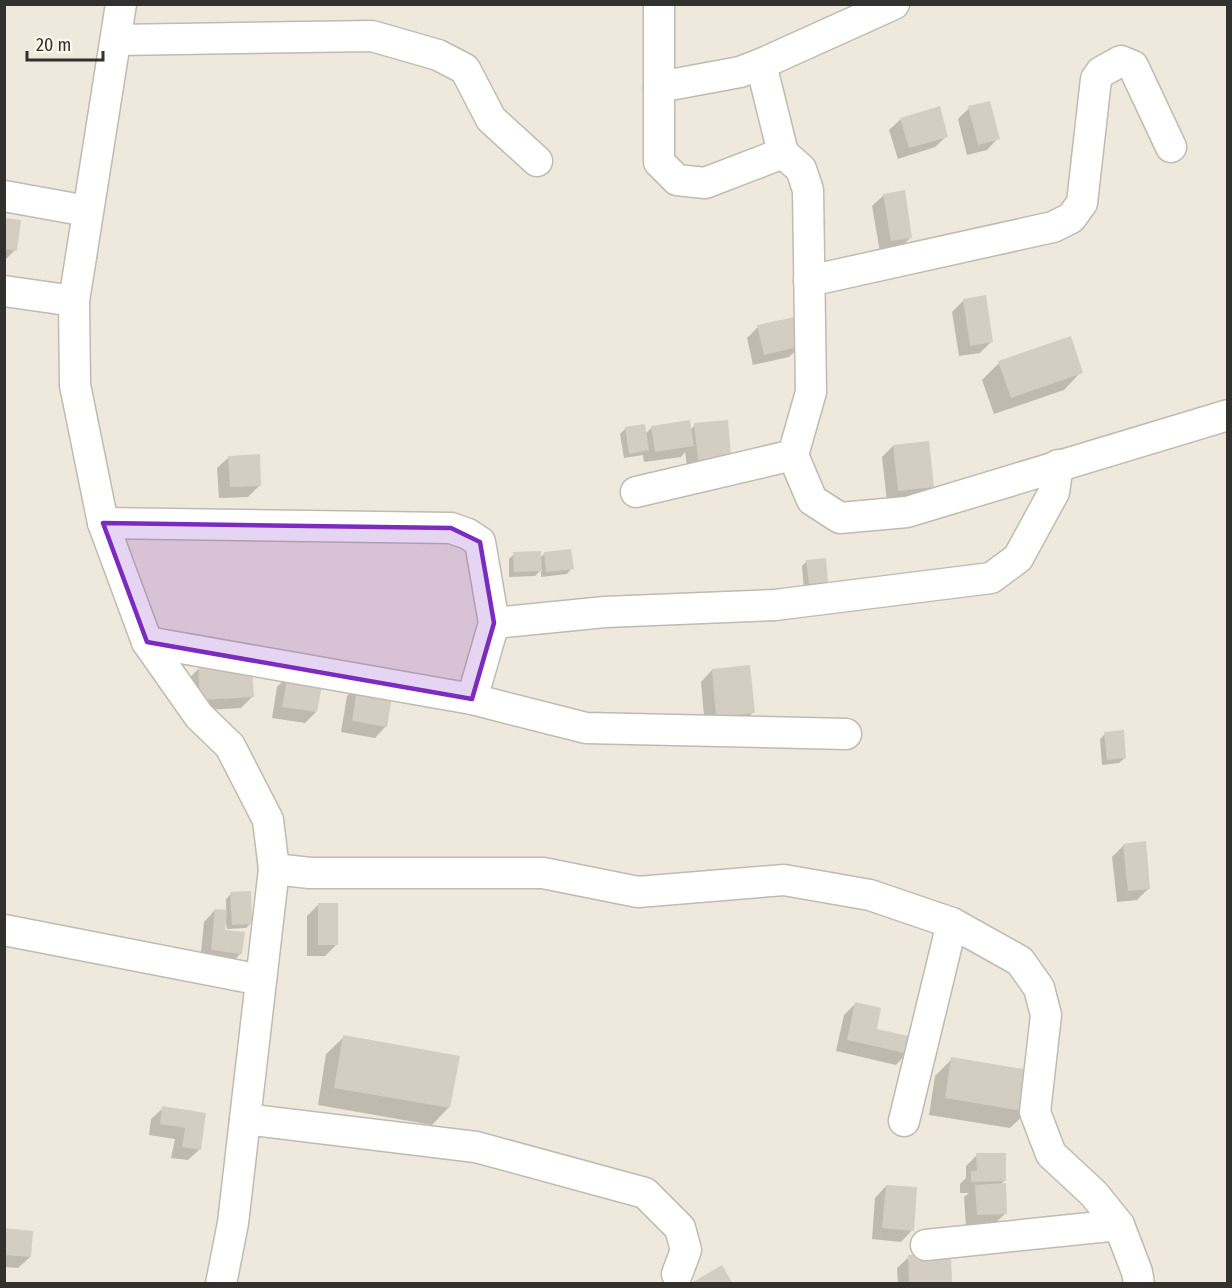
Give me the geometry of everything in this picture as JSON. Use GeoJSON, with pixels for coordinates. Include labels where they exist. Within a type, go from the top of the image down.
{"type":"FeatureCollection","features":[{"type":"Feature","properties":{"kind":"street"},"geometry":{"type":"LineString","coordinates":[[121,4],[74,301],[75,385],[103,523],[147,642],[199,716],[230,746],[268,820],[274,869],[233,1223],[221,1284]]}},
{"type":"Feature","properties":{"kind":"street"},"geometry":{"type":"LineString","coordinates":[[659,4],[659,162],[677,180],[705,183],[783,153]]}},
{"type":"Feature","properties":{"kind":"street"},"geometry":{"type":"LineString","coordinates":[[659,87],[740,72],[894,4]]}},
{"type":"Feature","properties":{"kind":"street"},"geometry":{"type":"LineString","coordinates":[[117,40],[372,36],[428,52],[465,69],[491,119],[537,160]]}},
{"type":"Feature","properties":{"kind":"street"},"geometry":{"type":"LineString","coordinates":[[809,281],[1053,227],[1071,218],[1082,203],[1096,79],[1101,72],[1121,61],[1133,66],[1171,147]]}},
{"type":"Feature","properties":{"kind":"street"},"geometry":{"type":"LineString","coordinates":[[761,64],[783,153],[801,169],[808,190],[811,392],[793,455],[812,500],[840,518],[907,512],[1227,415]]}},
{"type":"Feature","properties":{"kind":"street"},"geometry":{"type":"LineString","coordinates":[[4,196],[87,212]]}},
{"type":"Feature","properties":{"kind":"street"},"geometry":{"type":"LineString","coordinates":[[4,291],[74,301]]}},
{"type":"Feature","properties":{"kind":"street"},"geometry":{"type":"LineString","coordinates":[[636,492],[793,455]]}},
{"type":"Feature","properties":{"kind":"street"},"geometry":{"type":"LineString","coordinates":[[494,623],[605,612],[776,605],[991,578],[1018,558],[1054,492],[1058,465]]}},
{"type":"Feature","properties":{"kind":"street"},"geometry":{"type":"LineString","coordinates":[[103,523],[451,528],[468,534],[480,542],[494,623],[472,699]]}},
{"type":"Feature","properties":{"kind":"street"},"geometry":{"type":"LineString","coordinates":[[147,642],[472,699],[586,728],[846,734]]}},
{"type":"Feature","properties":{"kind":"street"},"geometry":{"type":"LineString","coordinates":[[274,869],[310,873],[543,873],[638,892],[784,880],[870,895],[952,923],[1020,962],[1039,988],[1046,1015],[1035,1112],[1051,1154],[1094,1194],[1119,1225],[1137,1272],[1139,1284]]}},
{"type":"Feature","properties":{"kind":"street"},"geometry":{"type":"LineString","coordinates":[[904,1121],[952,923]]}},
{"type":"Feature","properties":{"kind":"street"},"geometry":{"type":"LineString","coordinates":[[4,930],[261,980]]}},
{"type":"Feature","properties":{"kind":"street"},"geometry":{"type":"LineString","coordinates":[[245,1119],[476,1147],[645,1193],[680,1228],[686,1250],[677,1274]]}},
{"type":"Feature","properties":{"kind":"street"},"geometry":{"type":"LineString","coordinates":[[926,1245],[1119,1225]]}},
{"type":"Feature","properties":{"kind":"highlighted area"},"geometry":{"type":"Polygon","coordinates":[[[103,523],[451,528],[480,542],[494,623],[472,699],[147,642],[103,523]]]}},
{"type":"Feature","properties":{"kind":"building"},"geometry":{"type":"Polygon","coordinates":[[[990,101],[1000,139],[978,145],[968,106],[990,101]]]}},
{"type":"Feature","properties":{"kind":"building"},"geometry":{"type":"Polygon","coordinates":[[[940,106],[948,137],[909,148],[900,118],[940,106]]]}},
{"type":"Feature","properties":{"kind":"building"},"geometry":{"type":"Polygon","coordinates":[[[905,190],[912,238],[891,241],[883,194],[905,190]]]}},
{"type":"Feature","properties":{"kind":"building"},"geometry":{"type":"Polygon","coordinates":[[[4,218],[21,220],[17,251],[4,249],[4,218]]]}},
{"type":"Feature","properties":{"kind":"building"},"geometry":{"type":"Polygon","coordinates":[[[986,295],[993,342],[970,346],[963,299],[986,295]]]}},
{"type":"Feature","properties":{"kind":"building"},"geometry":{"type":"Polygon","coordinates":[[[795,317],[802,346],[764,355],[757,325],[795,317]]]}},
{"type":"Feature","properties":{"kind":"building"},"geometry":{"type":"Polygon","coordinates":[[[1071,336],[1083,373],[1011,398],[998,361],[1071,336]]]}},
{"type":"Feature","properties":{"kind":"building"},"geometry":{"type":"Polygon","coordinates":[[[690,420],[694,446],[655,452],[651,426],[690,420]]]}},
{"type":"Feature","properties":{"kind":"building"},"geometry":{"type":"Polygon","coordinates":[[[728,420],[731,457],[698,461],[694,423],[728,420]]]}},
{"type":"Feature","properties":{"kind":"building"},"geometry":{"type":"Polygon","coordinates":[[[645,424],[649,450],[629,454],[625,427],[645,424]]]}},
{"type":"Feature","properties":{"kind":"building"},"geometry":{"type":"Polygon","coordinates":[[[929,441],[934,487],[898,491],[893,445],[929,441]]]}},
{"type":"Feature","properties":{"kind":"building"},"geometry":{"type":"Polygon","coordinates":[[[260,454],[261,486],[230,487],[228,456],[260,454]]]}},
{"type":"Feature","properties":{"kind":"building"},"geometry":{"type":"Polygon","coordinates":[[[571,549],[574,569],[546,572],[544,552],[571,549]]]}},
{"type":"Feature","properties":{"kind":"building"},"geometry":{"type":"Polygon","coordinates":[[[541,551],[542,571],[514,572],[513,552],[541,551]]]}},
{"type":"Feature","properties":{"kind":"building"},"geometry":{"type":"Polygon","coordinates":[[[826,558],[828,582],[809,584],[806,560],[826,558]]]}},
{"type":"Feature","properties":{"kind":"building"},"geometry":{"type":"Polygon","coordinates":[[[252,664],[254,697],[200,700],[198,668],[252,664]]]}},
{"type":"Feature","properties":{"kind":"building"},"geometry":{"type":"Polygon","coordinates":[[[750,665],[755,713],[716,717],[712,669],[750,665]]]}},
{"type":"Feature","properties":{"kind":"building"},"geometry":{"type":"Polygon","coordinates":[[[288,674],[323,680],[317,712],[282,707],[288,674]]]}},
{"type":"Feature","properties":{"kind":"building"},"geometry":{"type":"Polygon","coordinates":[[[358,683],[393,689],[387,727],[352,721],[358,683]]]}},
{"type":"Feature","properties":{"kind":"building"},"geometry":{"type":"Polygon","coordinates":[[[1124,730],[1126,758],[1107,760],[1104,732],[1124,730]]]}},
{"type":"Feature","properties":{"kind":"building"},"geometry":{"type":"Polygon","coordinates":[[[1146,841],[1150,889],[1128,891],[1123,844],[1146,841]]]}},
{"type":"Feature","properties":{"kind":"building"},"geometry":{"type":"Polygon","coordinates":[[[251,891],[252,924],[232,925],[230,892],[251,891]]]}},
{"type":"Feature","properties":{"kind":"building"},"geometry":{"type":"Polygon","coordinates":[[[318,903],[338,903],[338,945],[318,945],[318,903]]]}},
{"type":"Feature","properties":{"kind":"building"},"geometry":{"type":"Polygon","coordinates":[[[215,909],[227,910],[225,930],[245,932],[242,954],[211,950],[215,909]]]}},
{"type":"Feature","properties":{"kind":"building"},"geometry":{"type":"Polygon","coordinates":[[[855,1002],[881,1008],[877,1029],[913,1037],[909,1054],[847,1040],[855,1002]]]}},
{"type":"Feature","properties":{"kind":"building"},"geometry":{"type":"Polygon","coordinates":[[[343,1035],[460,1056],[450,1108],[334,1088],[343,1035]]]}},
{"type":"Feature","properties":{"kind":"building"},"geometry":{"type":"Polygon","coordinates":[[[951,1057],[1035,1071],[1029,1112],[945,1098],[951,1057]]]}},
{"type":"Feature","properties":{"kind":"building"},"geometry":{"type":"Polygon","coordinates":[[[162,1106],[206,1113],[201,1150],[182,1147],[185,1128],[160,1124],[162,1106]]]}},
{"type":"Feature","properties":{"kind":"building"},"geometry":{"type":"Polygon","coordinates":[[[976,1153],[1006,1153],[1006,1181],[971,1182],[971,1171],[977,1171],[976,1153]]]}},
{"type":"Feature","properties":{"kind":"building"},"geometry":{"type":"Polygon","coordinates":[[[1006,1183],[1007,1214],[977,1215],[975,1185],[1006,1183]]]}},
{"type":"Feature","properties":{"kind":"building"},"geometry":{"type":"Polygon","coordinates":[[[886,1185],[917,1187],[914,1231],[882,1228],[886,1185]]]}},
{"type":"Feature","properties":{"kind":"building"},"geometry":{"type":"Polygon","coordinates":[[[4,1228],[33,1231],[31,1257],[4,1255],[4,1228]]]}},
{"type":"Feature","properties":{"kind":"building"},"geometry":{"type":"Polygon","coordinates":[[[951,1254],[952,1284],[909,1284],[908,1255],[951,1254]]]}},
{"type":"Feature","properties":{"kind":"building"},"geometry":{"type":"Polygon","coordinates":[[[722,1265],[733,1284],[690,1284],[722,1265]]]}}]}
